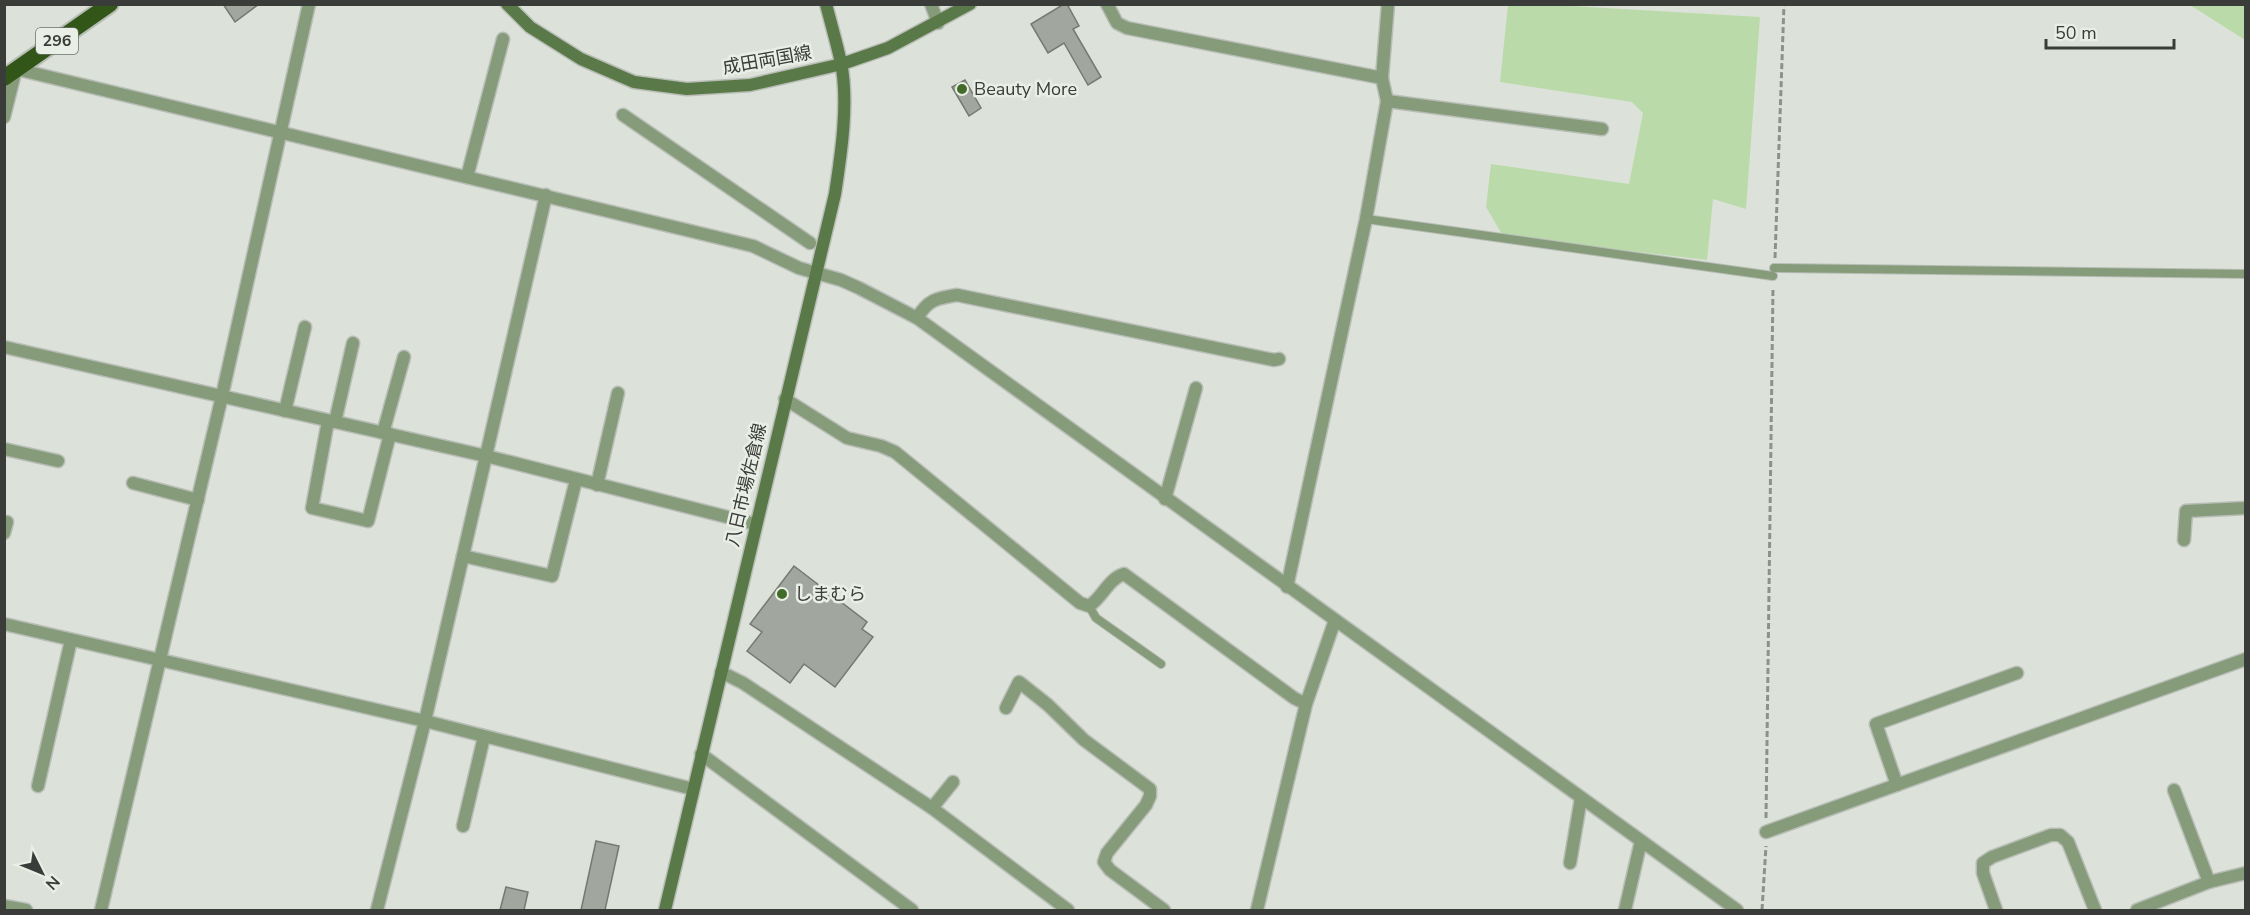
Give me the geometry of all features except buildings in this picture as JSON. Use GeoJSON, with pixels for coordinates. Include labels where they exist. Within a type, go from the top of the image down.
{"type":"FeatureCollection","features":[{"type":"Feature","properties":{"kind":"highway","name":"296"},"geometry":{"type":"LineString","coordinates":[[10,74],[110,4]]}},
{"type":"Feature","properties":{"kind":"main road","name":"成田両国線"},"geometry":{"type":"LineString","coordinates":[[507,4],[530,27],[582,59],[634,82],[687,89],[750,85],[842,64],[888,48],[970,4]]}},
{"type":"Feature","properties":{"kind":"main road","name":"成田両国線"},"geometry":{"type":"LineString","coordinates":[[826,4],[842,64]]}},
{"type":"Feature","properties":{"kind":"main road","name":"八日市場佐倉線"},"geometry":{"type":"LineString","coordinates":[[665,910],[835,194],[841,154],[842,64]]}},
{"type":"Feature","properties":{"kind":"street"},"geometry":{"type":"LineString","coordinates":[[101,910],[222,396],[309,4]]}},
{"type":"Feature","properties":{"kind":"street"},"geometry":{"type":"LineString","coordinates":[[931,4],[938,23]]}},
{"type":"Feature","properties":{"kind":"street"},"geometry":{"type":"LineString","coordinates":[[1107,4],[1117,23],[1127,28],[1382,78]]}},
{"type":"Feature","properties":{"kind":"street"},"geometry":{"type":"LineString","coordinates":[[1287,587],[1366,219],[1387,101],[1382,78],[1388,4]]}},
{"type":"Feature","properties":{"kind":"street"},"geometry":{"type":"LineString","coordinates":[[467,177],[503,39]]}},
{"type":"Feature","properties":{"kind":"street"},"geometry":{"type":"LineString","coordinates":[[4,117],[10,74],[282,132],[753,246],[815,274],[841,280],[859,288],[917,318],[1737,910]]}},
{"type":"Feature","properties":{"kind":"street"},"geometry":{"type":"LineString","coordinates":[[1387,101],[1602,129]]}},
{"type":"Feature","properties":{"kind":"street"},"geometry":{"type":"LineString","coordinates":[[623,115],[810,243]]}},
{"type":"Feature","properties":{"kind":"street"},"geometry":{"type":"LineString","coordinates":[[377,910],[425,721],[546,195]]}},
{"type":"Feature","properties":{"kind":"street"},"geometry":{"type":"LineString","coordinates":[[917,318],[925,306],[934,300],[957,296],[1274,360],[1279,359]]}},
{"type":"Feature","properties":{"kind":"street"},"geometry":{"type":"LineString","coordinates":[[285,411],[305,327]]}},
{"type":"Feature","properties":{"kind":"street"},"geometry":{"type":"LineString","coordinates":[[353,343],[331,422],[312,508],[368,521],[404,357]]}},
{"type":"Feature","properties":{"kind":"street"},"geometry":{"type":"LineString","coordinates":[[4,347],[486,456],[755,524]]}},
{"type":"Feature","properties":{"kind":"street"},"geometry":{"type":"LineString","coordinates":[[1165,499],[1196,388]]}},
{"type":"Feature","properties":{"kind":"street"},"geometry":{"type":"LineString","coordinates":[[597,485],[618,393]]}},
{"type":"Feature","properties":{"kind":"street"},"geometry":{"type":"LineString","coordinates":[[785,399],[847,438],[881,446],[895,452],[1080,603],[1089,606],[1097,600],[1115,577],[1124,574],[1294,698],[1306,704]]}},
{"type":"Feature","properties":{"kind":"street"},"geometry":{"type":"LineString","coordinates":[[4,449],[58,461]]}},
{"type":"Feature","properties":{"kind":"street"},"geometry":{"type":"LineString","coordinates":[[463,556],[552,576],[576,480]]}},
{"type":"Feature","properties":{"kind":"street"},"geometry":{"type":"LineString","coordinates":[[133,483],[198,500]]}},
{"type":"Feature","properties":{"kind":"street"},"geometry":{"type":"LineString","coordinates":[[2184,540],[2186,511],[2246,508]]}},
{"type":"Feature","properties":{"kind":"street"},"geometry":{"type":"LineString","coordinates":[[1257,910],[1306,704],[1335,620]]}},
{"type":"Feature","properties":{"kind":"street"},"geometry":{"type":"LineString","coordinates":[[4,624],[425,721],[693,789]]}},
{"type":"Feature","properties":{"kind":"street"},"geometry":{"type":"LineString","coordinates":[[38,786],[71,640]]}},
{"type":"Feature","properties":{"kind":"street"},"geometry":{"type":"LineString","coordinates":[[1766,832],[2246,659]]}},
{"type":"Feature","properties":{"kind":"street"},"geometry":{"type":"LineString","coordinates":[[721,672],[743,683],[932,808],[1068,910]]}},
{"type":"Feature","properties":{"kind":"street"},"geometry":{"type":"LineString","coordinates":[[1897,785],[1876,724],[2017,673]]}},
{"type":"Feature","properties":{"kind":"street"},"geometry":{"type":"LineString","coordinates":[[1006,708],[1019,682],[1048,705],[1084,740],[1150,789],[1146,805],[1107,853],[1104,862],[1110,870],[1164,910]]}},
{"type":"Feature","properties":{"kind":"street"},"geometry":{"type":"LineString","coordinates":[[463,826],[484,736]]}},
{"type":"Feature","properties":{"kind":"street"},"geometry":{"type":"LineString","coordinates":[[701,754],[912,910]]}},
{"type":"Feature","properties":{"kind":"street"},"geometry":{"type":"LineString","coordinates":[[932,808],[953,782]]}},
{"type":"Feature","properties":{"kind":"street"},"geometry":{"type":"LineString","coordinates":[[2174,790],[2210,882]]}},
{"type":"Feature","properties":{"kind":"street"},"geometry":{"type":"LineString","coordinates":[[1570,863],[1581,798]]}},
{"type":"Feature","properties":{"kind":"street"},"geometry":{"type":"LineString","coordinates":[[1996,910],[1983,873],[1983,863],[1992,857],[2050,835],[2060,835],[2068,842],[2095,910]]}},
{"type":"Feature","properties":{"kind":"street"},"geometry":{"type":"LineString","coordinates":[[1625,910],[1641,841]]}},
{"type":"Feature","properties":{"kind":"street"},"geometry":{"type":"LineString","coordinates":[[2137,910],[2210,882],[2246,873]]}},
{"type":"Feature","properties":{"kind":"street"},"geometry":{"type":"LineString","coordinates":[[4,906],[26,910]]}},
{"type":"Feature","properties":{"kind":"lane"},"geometry":{"type":"LineString","coordinates":[[1366,219],[1774,272],[2246,274]]}},
{"type":"Feature","properties":{"kind":"lane"},"geometry":{"type":"LineString","coordinates":[[1089,606],[1096,618],[1161,664]]}},
{"type":"Feature","properties":{"kind":"path"},"geometry":{"type":"LineString","coordinates":[[1762,910],[1766,832],[1774,272],[1784,4]]}},
{"type":"Feature","properties":{"kind":"green space"},"geometry":{"type":"Polygon","coordinates":[[[1508,5],[1554,5],[1760,17],[1746,209],[1713,199],[1707,260],[1503,236],[1486,207],[1491,164],[1629,184],[1643,113],[1632,102],[1500,82],[1508,5]]]}},
{"type":"Feature","properties":{"kind":"green space"},"geometry":{"type":"Polygon","coordinates":[[[2190,5],[2245,5],[2245,40],[2190,5]]]}},
{"type":"Feature","properties":{"kind":"place","name":"Beauty More"},"geometry":{"type":"Point","coordinates":[962,89]}},
{"type":"Feature","properties":{"kind":"place","name":"しまむら"},"geometry":{"type":"Point","coordinates":[782,594]}}]}
